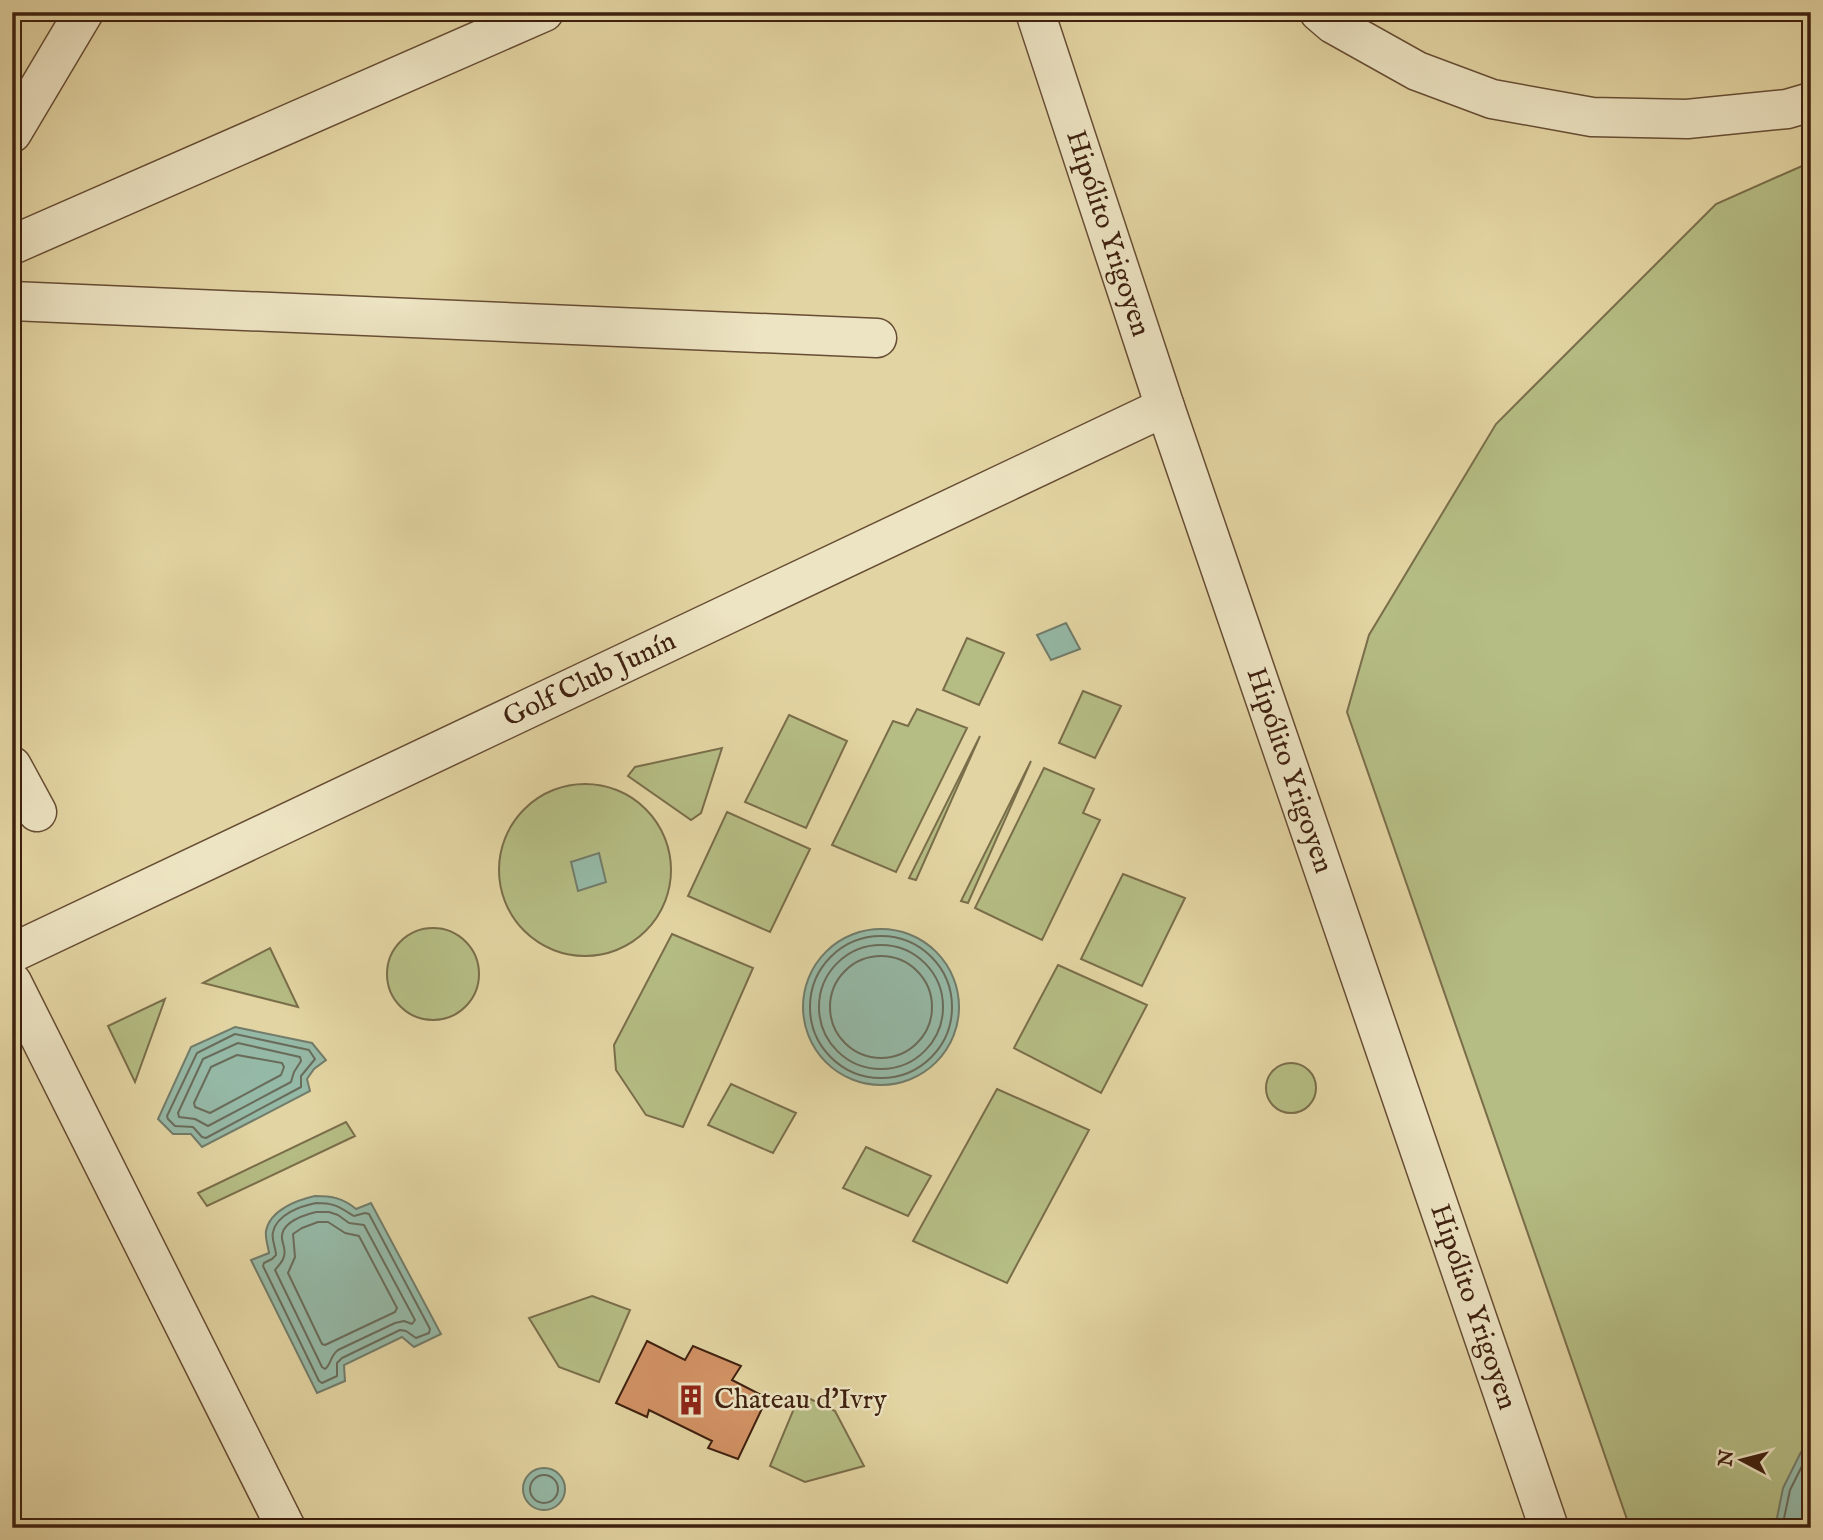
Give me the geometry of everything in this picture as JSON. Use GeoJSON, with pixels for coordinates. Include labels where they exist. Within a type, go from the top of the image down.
{"type":"FeatureCollection","features":[{"type":"Feature","properties":{"kind":"street"},"geometry":{"type":"LineString","coordinates":[[12,133],[84,12]]}},
{"type":"Feature","properties":{"kind":"street"},"geometry":{"type":"LineString","coordinates":[[12,245],[544,12]]}},
{"type":"Feature","properties":{"kind":"street","name":"Hipólito Yrigoyen"},"geometry":{"type":"LineString","coordinates":[[1035,12],[1165,407],[1549,1528]]}},
{"type":"Feature","properties":{"kind":"street"},"geometry":{"type":"LineString","coordinates":[[1319,12],[1333,24],[1417,71],[1492,99],[1592,117],[1688,119],[1787,109],[1811,102]]}},
{"type":"Feature","properties":{"kind":"street"},"geometry":{"type":"LineString","coordinates":[[12,301],[877,338]]}},
{"type":"Feature","properties":{"kind":"street","name":"Golf Club Junín"},"geometry":{"type":"LineString","coordinates":[[12,954],[1165,407]]}},
{"type":"Feature","properties":{"kind":"street"},"geometry":{"type":"LineString","coordinates":[[12,766],[37,813]]}},
{"type":"Feature","properties":{"kind":"street"},"geometry":{"type":"LineString","coordinates":[[12,982],[286,1528]]}},
{"type":"Feature","properties":{"kind":"green space"},"geometry":{"type":"Polygon","coordinates":[[[1811,162],[1811,1528],[1630,1528],[1347,712],[1369,635],[1496,424],[1716,204],[1811,162]]]}},
{"type":"Feature","properties":{"kind":"green space"},"geometry":{"type":"Polygon","coordinates":[[[967,638],[1004,653],[979,705],[943,690],[967,638]]]}},
{"type":"Feature","properties":{"kind":"green space"},"geometry":{"type":"Polygon","coordinates":[[[1083,691],[1121,706],[1095,758],[1059,743],[1083,691]]]}},
{"type":"Feature","properties":{"kind":"green space"},"geometry":{"type":"Polygon","coordinates":[[[917,709],[967,728],[896,872],[832,845],[893,721],[908,726],[917,709]]]}},
{"type":"Feature","properties":{"kind":"green space"},"geometry":{"type":"Polygon","coordinates":[[[789,715],[847,741],[806,828],[745,802],[789,715]]]}},
{"type":"Feature","properties":{"kind":"green space"},"geometry":{"type":"Polygon","coordinates":[[[980,736],[916,880],[909,878],[980,736]]]}},
{"type":"Feature","properties":{"kind":"green space"},"geometry":{"type":"Polygon","coordinates":[[[722,748],[701,813],[691,820],[628,776],[635,767],[722,748]]]}},
{"type":"Feature","properties":{"kind":"green space"},"geometry":{"type":"Polygon","coordinates":[[[1031,761],[968,903],[961,901],[1031,761]]]}},
{"type":"Feature","properties":{"kind":"green space"},"geometry":{"type":"Polygon","coordinates":[[[1044,768],[1094,789],[1083,813],[1100,820],[1042,940],[975,908],[1044,768]]]}},
{"type":"Feature","properties":{"kind":"green space"},"geometry":{"type":"Polygon","coordinates":[[[585,784],[618,790],[646,809],[665,837],[671,870],[665,903],[646,931],[618,950],[585,956],[552,950],[524,931],[505,903],[499,870],[505,837],[524,809],[552,790],[585,784]]]}},
{"type":"Feature","properties":{"kind":"green space"},"geometry":{"type":"Polygon","coordinates":[[[727,812],[810,849],[770,932],[688,896],[727,812]]]}},
{"type":"Feature","properties":{"kind":"green space"},"geometry":{"type":"Polygon","coordinates":[[[1123,874],[1185,898],[1142,986],[1081,959],[1123,874]]]}},
{"type":"Feature","properties":{"kind":"green space"},"geometry":{"type":"Polygon","coordinates":[[[433,928],[451,932],[466,941],[475,956],[479,974],[475,992],[466,1007],[451,1016],[433,1020],[415,1016],[400,1007],[391,992],[387,974],[391,956],[400,941],[415,932],[433,928]]]}},
{"type":"Feature","properties":{"kind":"green space"},"geometry":{"type":"Polygon","coordinates":[[[672,934],[753,968],[683,1127],[646,1115],[616,1070],[614,1045],[672,934]]]}},
{"type":"Feature","properties":{"kind":"green space"},"geometry":{"type":"Polygon","coordinates":[[[270,948],[298,1007],[203,983],[270,948]]]}},
{"type":"Feature","properties":{"kind":"green space"},"geometry":{"type":"Polygon","coordinates":[[[1058,965],[1147,1005],[1101,1093],[1014,1048],[1058,965]]]}},
{"type":"Feature","properties":{"kind":"green space"},"geometry":{"type":"Polygon","coordinates":[[[165,999],[135,1082],[108,1026],[165,999]]]}},
{"type":"Feature","properties":{"kind":"green space"},"geometry":{"type":"Polygon","coordinates":[[[1291,1063],[1308,1071],[1316,1088],[1308,1105],[1291,1113],[1274,1105],[1266,1088],[1274,1071],[1291,1063]]]}},
{"type":"Feature","properties":{"kind":"green space"},"geometry":{"type":"Polygon","coordinates":[[[731,1084],[796,1113],[773,1153],[708,1125],[731,1084]]]}},
{"type":"Feature","properties":{"kind":"green space"},"geometry":{"type":"Polygon","coordinates":[[[997,1089],[1089,1130],[1007,1283],[913,1241],[997,1089]]]}},
{"type":"Feature","properties":{"kind":"green space"},"geometry":{"type":"Polygon","coordinates":[[[346,1122],[355,1136],[207,1206],[198,1193],[346,1122]]]}},
{"type":"Feature","properties":{"kind":"green space"},"geometry":{"type":"Polygon","coordinates":[[[866,1147],[931,1176],[908,1216],[843,1188],[866,1147]]]}},
{"type":"Feature","properties":{"kind":"green space"},"geometry":{"type":"Polygon","coordinates":[[[592,1296],[630,1310],[599,1382],[559,1367],[529,1318],[592,1296]]]}},
{"type":"Feature","properties":{"kind":"green space"},"geometry":{"type":"Polygon","coordinates":[[[800,1394],[835,1411],[864,1466],[805,1482],[770,1466],[800,1394]]]}},
{"type":"Feature","properties":{"kind":"water"},"geometry":{"type":"Polygon","coordinates":[[[1066,623],[1080,649],[1051,660],[1037,635],[1066,623]]]}},
{"type":"Feature","properties":{"kind":"water"},"geometry":{"type":"Polygon","coordinates":[[[599,853],[606,882],[578,891],[571,862],[599,853]]]}},
{"type":"Feature","properties":{"kind":"water"},"geometry":{"type":"Polygon","coordinates":[[[881,929],[911,935],[936,952],[953,977],[959,1007],[953,1037],[936,1062],[911,1079],[881,1085],[851,1079],[826,1062],[809,1037],[803,1007],[809,977],[826,952],[851,935],[881,929]]]}},
{"type":"Feature","properties":{"kind":"water"},"geometry":{"type":"Polygon","coordinates":[[[235,1027],[312,1043],[326,1060],[314,1069],[307,1079],[310,1091],[202,1147],[191,1134],[173,1134],[158,1119],[191,1047],[235,1027]]]}},
{"type":"Feature","properties":{"kind":"water"},"geometry":{"type":"Polygon","coordinates":[[[315,1196],[337,1198],[356,1209],[371,1203],[441,1334],[414,1347],[402,1337],[344,1365],[345,1381],[317,1393],[251,1260],[269,1253],[266,1231],[273,1217],[293,1203],[315,1196]]]}},
{"type":"Feature","properties":{"kind":"water"},"geometry":{"type":"Polygon","coordinates":[[[1801,1452],[1811,1452],[1811,1528],[1775,1528],[1783,1488],[1801,1452]]]}},
{"type":"Feature","properties":{"kind":"water"},"geometry":{"type":"Polygon","coordinates":[[[544,1468],[559,1474],[565,1489],[559,1504],[544,1510],[529,1504],[523,1489],[529,1474],[544,1468]]]}},
{"type":"Feature","properties":{"kind":"building","name":"Chateau d'Ivry"},"geometry":{"type":"Polygon","coordinates":[[[647,1341],[685,1360],[693,1346],[741,1366],[732,1380],[767,1398],[738,1459],[708,1448],[712,1441],[649,1410],[647,1417],[616,1403],[647,1341]]]}},
{"type":"Feature","properties":{"kind":"place","name":"Chateau d'Ivry"},"geometry":{"type":"Point","coordinates":[691,1400]}}]}
